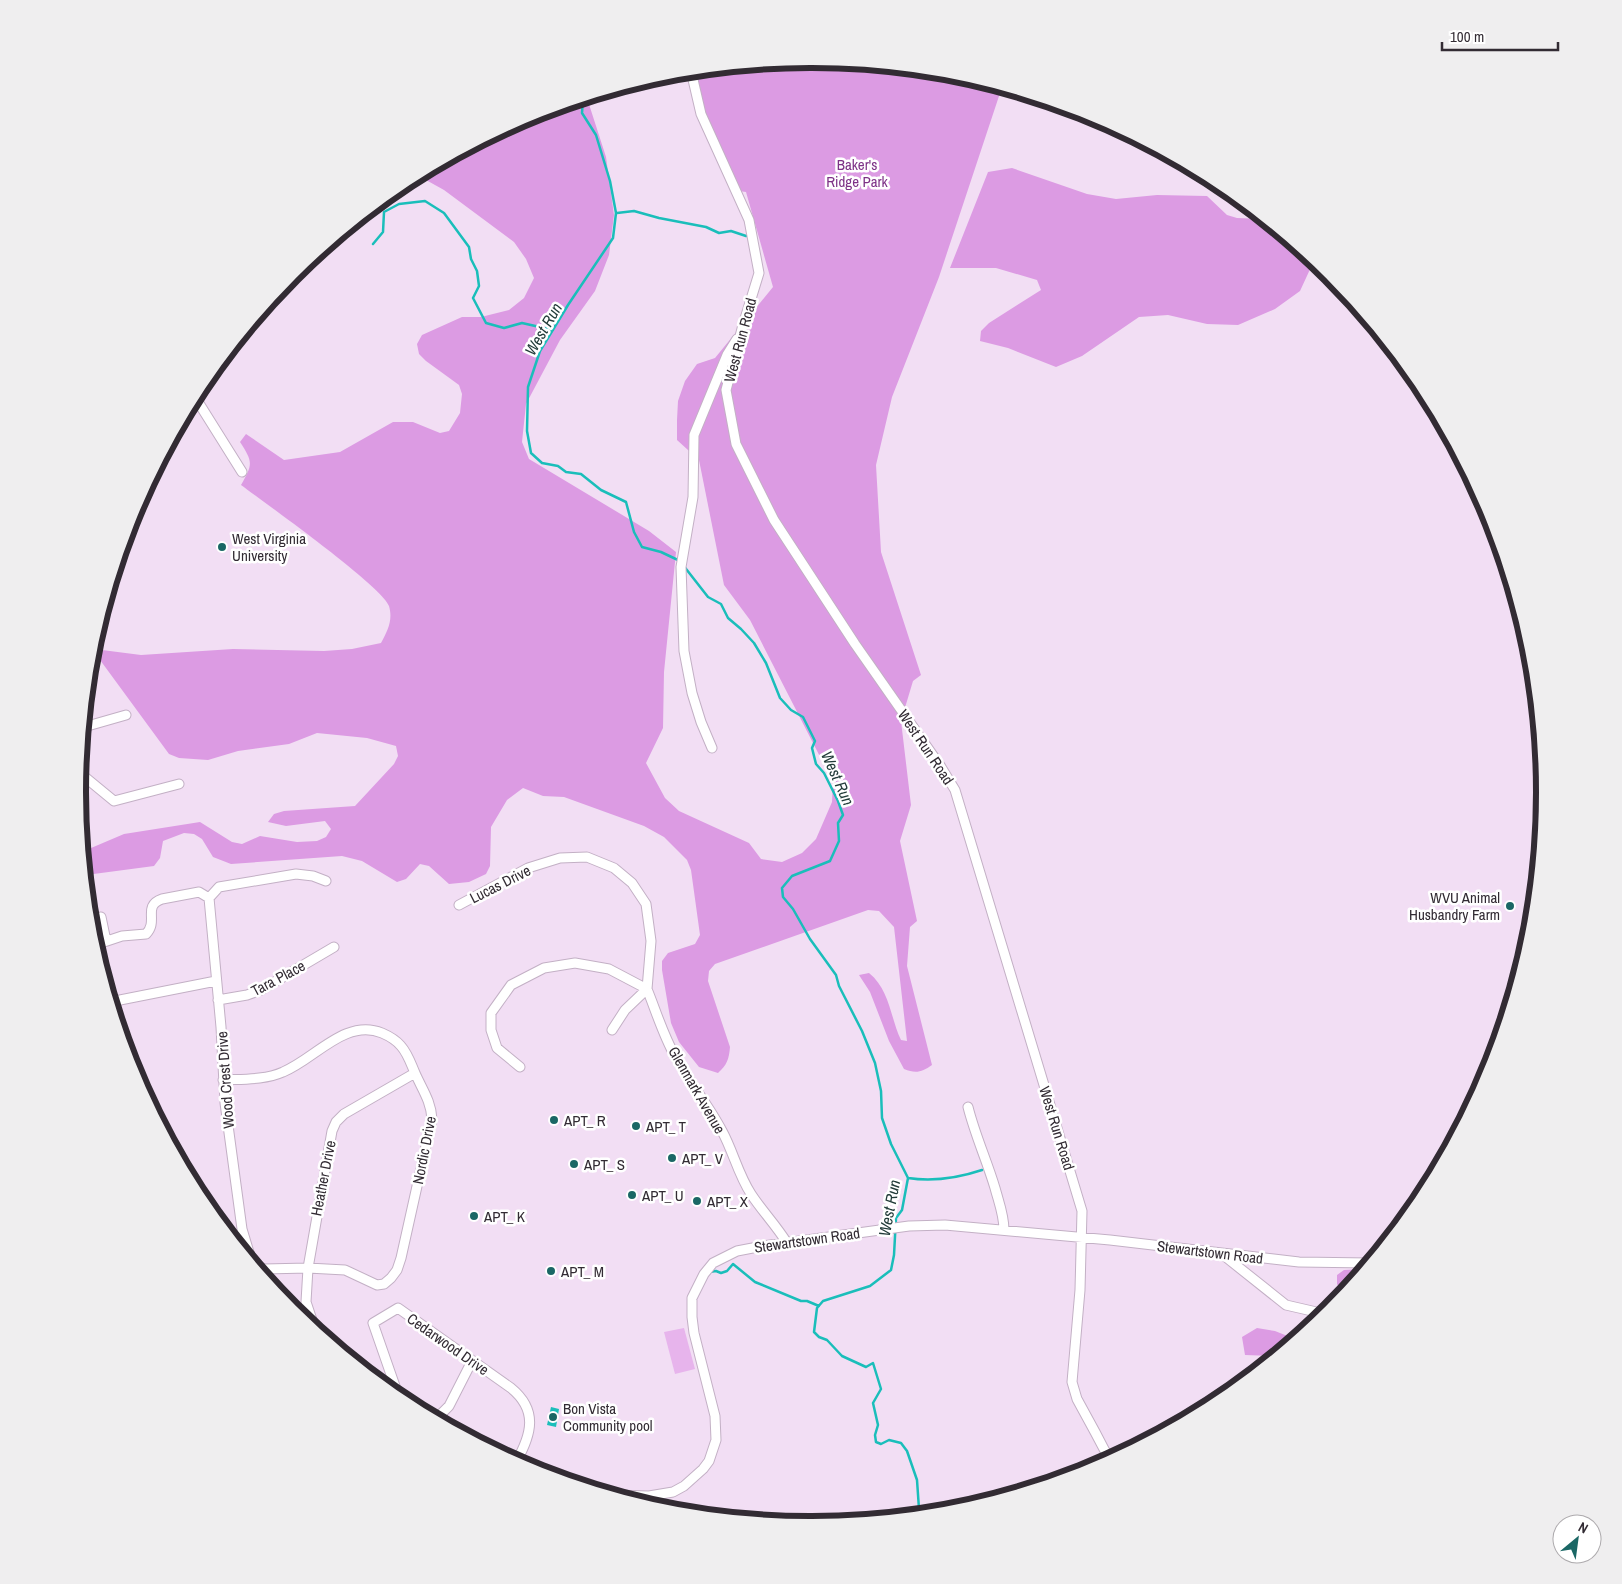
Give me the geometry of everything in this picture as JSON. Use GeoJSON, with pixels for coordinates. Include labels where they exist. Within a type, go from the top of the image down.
{"type":"FeatureCollection","features":[{"type":"Feature","properties":{"kind":"street","name":"West Run Road"},"geometry":{"type":"LineString","coordinates":[[693,78],[701,114],[749,220],[759,273],[726,390],[736,444],[774,520],[854,644],[941,767],[955,790],[1082,1211],[1082,1238],[1072,1382],[1094,1432],[1107,1453]]}},
{"type":"Feature","properties":{"kind":"street"},"geometry":{"type":"LineString","coordinates":[[712,748],[692,693],[684,651],[681,567],[692,497],[694,435],[727,355],[741,333]]}},
{"type":"Feature","properties":{"kind":"street"},"geometry":{"type":"LineString","coordinates":[[200,404],[242,472]]}},
{"type":"Feature","properties":{"kind":"street"},"geometry":{"type":"LineString","coordinates":[[90,724],[126,715]]}},
{"type":"Feature","properties":{"kind":"street"},"geometry":{"type":"LineString","coordinates":[[87,778],[114,801],[179,784]]}},
{"type":"Feature","properties":{"kind":"street","name":"Lucas Drive"},"geometry":{"type":"LineString","coordinates":[[459,905],[528,868],[560,858],[587,857],[614,868],[632,883],[646,904],[651,941],[647,989]]}},
{"type":"Feature","properties":{"kind":"street"},"geometry":{"type":"LineString","coordinates":[[102,942],[122,936],[146,934],[152,924],[151,910],[157,901],[199,892],[208,898],[219,887],[296,874],[314,876],[326,881]]}},
{"type":"Feature","properties":{"kind":"street","name":"Wood Crest Drive"},"geometry":{"type":"LineString","coordinates":[[208,898],[222,1034],[223,1080],[241,1222],[248,1248]]}},
{"type":"Feature","properties":{"kind":"street"},"geometry":{"type":"LineString","coordinates":[[101,917],[106,941]]}},
{"type":"Feature","properties":{"kind":"street","name":"Tara Place"},"geometry":{"type":"LineString","coordinates":[[218,1000],[247,995],[261,990],[334,946]]}},
{"type":"Feature","properties":{"kind":"street"},"geometry":{"type":"LineString","coordinates":[[520,1067],[497,1048],[491,1030],[491,1013],[511,985],[544,968],[575,963],[609,969],[647,989],[625,1010],[612,1030]]}},
{"type":"Feature","properties":{"kind":"street"},"geometry":{"type":"LineString","coordinates":[[118,1002],[216,981]]}},
{"type":"Feature","properties":{"kind":"street","name":"Glenmark Avenue"},"geometry":{"type":"LineString","coordinates":[[647,989],[674,1055],[723,1132],[736,1166],[751,1194],[787,1243]]}},
{"type":"Feature","properties":{"kind":"street","name":"Nordic Drive"},"geometry":{"type":"LineString","coordinates":[[223,1080],[268,1076],[284,1072],[352,1031],[363,1029],[390,1036],[401,1045],[428,1098],[432,1119],[402,1250],[396,1270],[391,1278],[384,1284],[377,1285],[344,1270],[308,1268],[265,1269]]}},
{"type":"Feature","properties":{"kind":"street","name":"Heather Drive"},"geometry":{"type":"LineString","coordinates":[[310,1315],[306,1302],[308,1268],[330,1138],[336,1122],[344,1114],[415,1073]]}},
{"type":"Feature","properties":{"kind":"street"},"geometry":{"type":"LineString","coordinates":[[968,1107],[975,1132],[993,1179],[1004,1218],[1004,1230]]}},
{"type":"Feature","properties":{"kind":"street","name":"Stewartstown Road"},"geometry":{"type":"LineString","coordinates":[[639,1496],[673,1492],[684,1486],[703,1469],[714,1450],[717,1431],[711,1395],[693,1325],[691,1306],[696,1288],[704,1274],[714,1263],[728,1255],[763,1246],[910,1226],[952,1225],[1110,1240],[1299,1262],[1362,1262]]}},
{"type":"Feature","properties":{"kind":"street"},"geometry":{"type":"LineString","coordinates":[[1220,1253],[1286,1305],[1315,1312]]}},
{"type":"Feature","properties":{"kind":"street","name":"Cedarwood Drive"},"geometry":{"type":"LineString","coordinates":[[394,1384],[372,1323],[398,1308],[515,1391],[524,1401],[528,1408],[529,1426],[519,1455]]}},
{"type":"Feature","properties":{"kind":"street"},"geometry":{"type":"LineString","coordinates":[[441,1414],[449,1406],[472,1361]]}},
{"type":"Feature","properties":{"kind":"shaded area"},"geometry":{"type":"Polygon","coordinates":[[[684,1328],[695,1369],[675,1374],[664,1332],[684,1328]]]}},
{"type":"Feature","properties":{"kind":"shaded area","name":"Bon Vista Community pool"},"geometry":{"type":"Polygon","coordinates":[[[551,1407],[559,1409],[556,1427],[547,1425],[551,1407]]]}},
{"type":"Feature","properties":{"kind":"green space","name":"Baker's Ridge Park"},"geometry":{"type":"Polygon","coordinates":[[[764,69],[858,69],[952,81],[1000,92],[939,277],[892,397],[876,465],[881,552],[921,675],[913,681],[901,721],[911,805],[900,841],[917,921],[910,927],[907,966],[932,1065],[919,1072],[904,1069],[889,1041],[870,992],[859,975],[869,973],[876,980],[889,1004],[901,1040],[907,1041],[894,927],[879,911],[868,910],[715,964],[709,971],[708,981],[730,1051],[724,1067],[718,1073],[699,1067],[679,1042],[671,1023],[662,970],[662,961],[668,953],[695,944],[700,935],[691,870],[687,860],[664,837],[644,826],[564,797],[543,796],[523,788],[507,800],[491,827],[490,866],[486,874],[469,882],[449,884],[429,866],[420,864],[406,879],[397,882],[362,861],[342,856],[231,864],[213,857],[202,839],[194,834],[184,833],[163,841],[160,858],[154,866],[92,874],[89,849],[124,834],[200,822],[232,842],[242,844],[260,836],[297,842],[317,841],[326,837],[331,829],[325,821],[286,826],[268,822],[274,814],[284,811],[355,806],[394,764],[398,756],[396,746],[367,738],[317,733],[289,744],[238,751],[208,760],[179,758],[169,754],[99,658],[101,648],[102,650],[141,655],[233,649],[324,651],[352,649],[381,643],[389,625],[390,616],[389,606],[382,596],[297,526],[241,485],[248,472],[250,463],[240,442],[246,434],[284,460],[340,452],[393,422],[413,422],[440,433],[449,431],[460,413],[462,394],[459,385],[419,354],[417,344],[422,335],[462,317],[481,317],[509,310],[524,298],[534,278],[526,259],[514,242],[444,190],[425,180],[491,142],[534,123],[589,103],[606,157],[614,215],[609,255],[595,291],[560,340],[526,404],[522,442],[529,459],[649,531],[676,552],[664,672],[663,728],[646,763],[665,798],[679,811],[749,843],[761,859],[782,862],[802,853],[816,839],[832,802],[833,782],[750,620],[724,585],[699,460],[677,440],[678,401],[685,381],[697,364],[715,358],[773,287],[746,192],[739,191],[699,100],[695,77],[764,69]]]}},
{"type":"Feature","properties":{"kind":"green space"},"geometry":{"type":"Polygon","coordinates":[[[1012,168],[1087,194],[1116,199],[1157,195],[1207,196],[1227,215],[1237,218],[1254,219],[1289,247],[1311,268],[1300,291],[1275,309],[1238,325],[1207,324],[1168,315],[1139,317],[1082,356],[1056,367],[1008,348],[980,341],[981,331],[989,323],[1041,290],[1037,280],[996,268],[950,268],[988,172],[1012,168]]]}},
{"type":"Feature","properties":{"kind":"green space"},"geometry":{"type":"Polygon","coordinates":[[[1357,1269],[1339,1287],[1337,1284],[1337,1275],[1344,1270],[1357,1269]]]}},
{"type":"Feature","properties":{"kind":"green space"},"geometry":{"type":"Polygon","coordinates":[[[1257,1328],[1275,1331],[1289,1337],[1266,1356],[1245,1355],[1242,1337],[1257,1328]]]}},
{"type":"Feature","properties":{"kind":"waterway","name":"West Run"},"geometry":{"type":"LineString","coordinates":[[583,105],[582,113],[596,135],[610,181],[616,213],[613,238],[540,351],[528,387],[527,431],[531,453],[542,463],[558,466],[566,472],[581,474],[601,490],[626,502],[634,532],[642,547],[661,552],[680,561]]}},
{"type":"Feature","properties":{"kind":"waterway"},"geometry":{"type":"LineString","coordinates":[[373,244],[383,232],[384,212],[399,204],[425,201],[444,213],[469,247],[471,259],[477,271],[479,286],[473,298],[486,323],[504,328],[522,323],[553,330]]}},
{"type":"Feature","properties":{"kind":"waterway"},"geometry":{"type":"LineString","coordinates":[[617,213],[634,211],[706,227],[719,233],[731,231],[746,236]]}},
{"type":"Feature","properties":{"kind":"waterway","name":"West Run"},"geometry":{"type":"LineString","coordinates":[[683,565],[708,597],[721,604],[728,618],[754,643],[766,663],[780,698],[791,710],[803,717],[815,741],[812,748],[816,764],[824,773],[843,815],[838,823],[839,841],[830,861],[792,876],[782,888],[783,897],[793,909],[810,939],[836,975],[839,986],[862,1031],[875,1063],[881,1091],[882,1118],[891,1144],[908,1178],[902,1210],[896,1218],[894,1255],[891,1270],[870,1286],[823,1301],[817,1308],[814,1332],[819,1337],[827,1340],[842,1356],[866,1367],[873,1363],[881,1389],[873,1403],[878,1425],[875,1435],[876,1442],[881,1444],[889,1440],[901,1443],[907,1451],[917,1480],[919,1508]]}},
{"type":"Feature","properties":{"kind":"waterway","name":"West Run"},"geometry":{"type":"LineString","coordinates":[[908,1178],[927,1180],[946,1178],[982,1170]]}},
{"type":"Feature","properties":{"kind":"waterway"},"geometry":{"type":"LineString","coordinates":[[709,1272],[716,1271],[721,1273],[727,1271],[733,1264],[755,1282],[801,1301],[807,1301],[819,1306]]}},
{"type":"Feature","properties":{"kind":"place","name":"West Virginia University"},"geometry":{"type":"Point","coordinates":[222,547]}},
{"type":"Feature","properties":{"kind":"place","name":"WVU Animal Husbandry Farm"},"geometry":{"type":"Point","coordinates":[1510,906]}},
{"type":"Feature","properties":{"kind":"place","name":"APT_ R"},"geometry":{"type":"Point","coordinates":[554,1120]}},
{"type":"Feature","properties":{"kind":"place","name":"APT_ T"},"geometry":{"type":"Point","coordinates":[636,1126]}},
{"type":"Feature","properties":{"kind":"place","name":"APT_ V"},"geometry":{"type":"Point","coordinates":[672,1158]}},
{"type":"Feature","properties":{"kind":"place","name":"APT_ S"},"geometry":{"type":"Point","coordinates":[574,1164]}},
{"type":"Feature","properties":{"kind":"place","name":"APT_ U"},"geometry":{"type":"Point","coordinates":[632,1195]}},
{"type":"Feature","properties":{"kind":"place","name":"APT_ X"},"geometry":{"type":"Point","coordinates":[697,1201]}},
{"type":"Feature","properties":{"kind":"place","name":"APT_ K"},"geometry":{"type":"Point","coordinates":[474,1216]}},
{"type":"Feature","properties":{"kind":"place","name":"APT_ M"},"geometry":{"type":"Point","coordinates":[551,1271]}},
{"type":"Feature","properties":{"kind":"place","name":"Bon Vista Community pool"},"geometry":{"type":"Point","coordinates":[553,1417]}}]}
